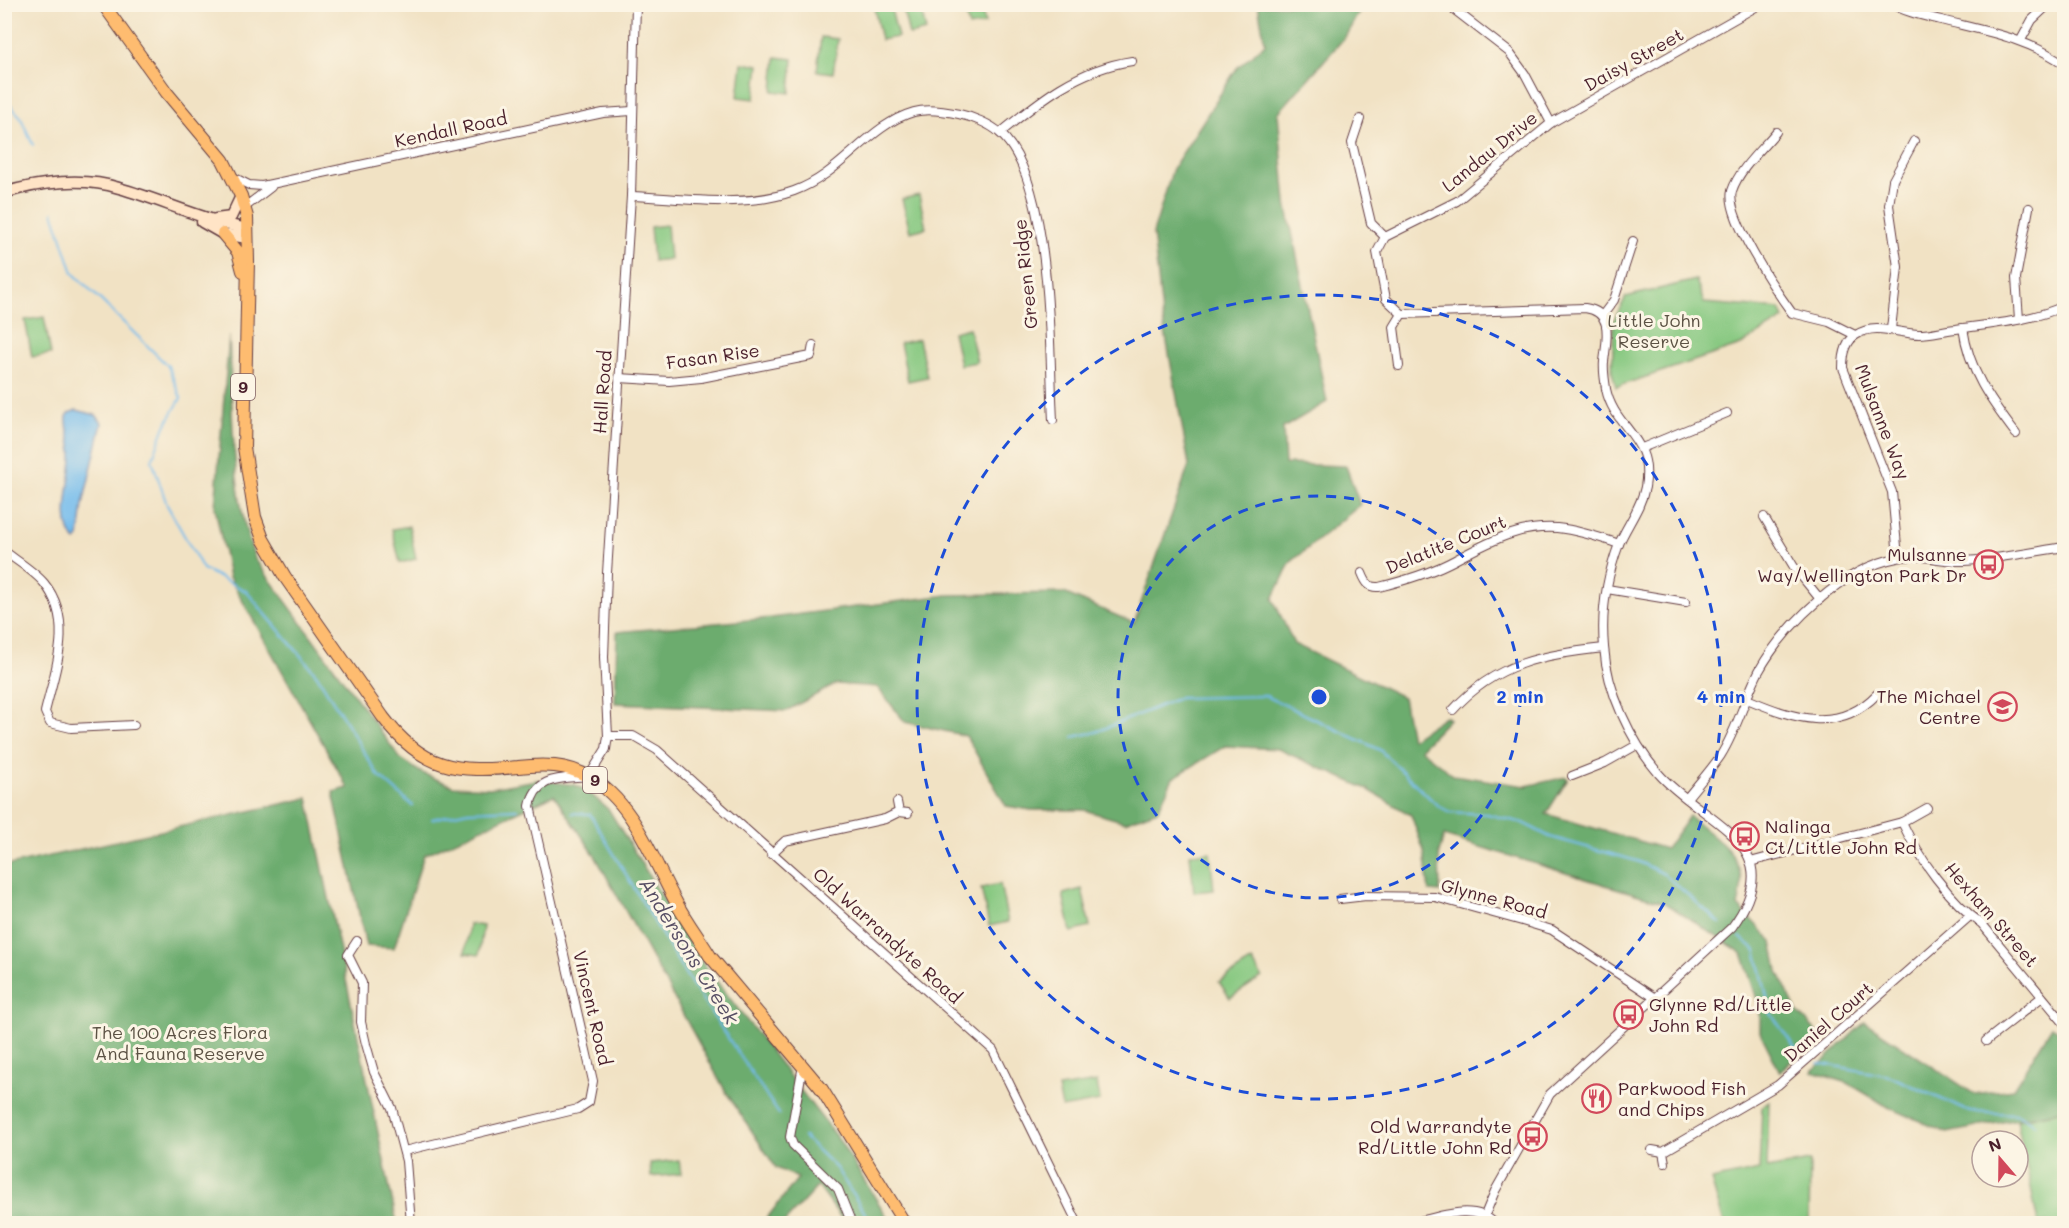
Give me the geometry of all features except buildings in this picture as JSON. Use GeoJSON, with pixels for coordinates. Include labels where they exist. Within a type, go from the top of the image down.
{"type":"FeatureCollection","features":[{"type":"Feature","properties":{"kind":"main road","name":"9"},"geometry":{"type":"LineString","coordinates":[[103,4],[233,177],[243,202],[247,234],[244,447],[255,517],[263,539],[285,577],[400,740],[421,755],[452,768],[471,770],[558,766],[589,776],[615,796],[630,817],[677,904],[705,948],[803,1065],[838,1112],[905,1224]]}},
{"type":"Feature","properties":{"kind":"main road"},"geometry":{"type":"LineString","coordinates":[[4,193],[25,186],[76,183],[117,187],[247,234]]}},
{"type":"Feature","properties":{"kind":"main road"},"geometry":{"type":"LineString","coordinates":[[203,219],[231,217],[243,202]]}},
{"type":"Feature","properties":{"kind":"main road"},"geometry":{"type":"LineString","coordinates":[[189,214],[223,234],[238,252],[242,262],[245,326]]}},
{"type":"Feature","properties":{"kind":"main road"},"geometry":{"type":"LineString","coordinates":[[223,234],[247,234]]}},
{"type":"Feature","properties":{"kind":"street","name":"Hall Road"},"geometry":{"type":"LineString","coordinates":[[589,776],[606,749],[608,736],[605,693],[605,621],[631,196],[636,4]]}},
{"type":"Feature","properties":{"kind":"street","name":"Landau Drive"},"geometry":{"type":"LineString","coordinates":[[1385,237],[1457,201],[1551,123],[1525,74],[1509,52],[1447,4]]}},
{"type":"Feature","properties":{"kind":"street","name":"Daisy Street"},"geometry":{"type":"LineString","coordinates":[[1551,123],[1761,4]]}},
{"type":"Feature","properties":{"kind":"street"},"geometry":{"type":"LineString","coordinates":[[1892,4],[1913,13],[2021,40],[2048,52],[2064,64]]}},
{"type":"Feature","properties":{"kind":"street"},"geometry":{"type":"LineString","coordinates":[[2021,40],[2032,20],[2049,4]]}},
{"type":"Feature","properties":{"kind":"street"},"geometry":{"type":"LineString","coordinates":[[631,196],[752,200],[794,191],[828,174],[891,120],[917,111],[944,110],[971,117],[1000,133],[1055,90],[1083,75],[1114,64],[1131,61]]}},
{"type":"Feature","properties":{"kind":"street","name":"Kendall Road"},"geometry":{"type":"LineString","coordinates":[[233,177],[255,187],[603,112],[632,111]]}},
{"type":"Feature","properties":{"kind":"street"},"geometry":{"type":"LineString","coordinates":[[1360,120],[1352,143],[1371,223],[1385,237],[1377,252],[1386,299],[1402,314],[1584,308],[1592,309],[1602,315],[1608,330],[1604,373],[1607,393],[1615,409],[1642,448],[1646,466],[1645,486],[1635,515],[1619,544],[1607,589],[1604,648],[1616,698],[1637,745],[1671,787],[1736,837],[1750,862],[1748,901],[1737,921],[1550,1094],[1495,1191],[1485,1215]]}},
{"type":"Feature","properties":{"kind":"street"},"geometry":{"type":"LineString","coordinates":[[1776,132],[1738,179],[1732,192],[1731,207],[1763,272],[1792,313],[1829,322],[1856,335],[1867,330],[1891,329],[1919,334],[2019,319],[2048,313],[2064,306]]}},
{"type":"Feature","properties":{"kind":"street","name":"Green Ridge"},"geometry":{"type":"LineString","coordinates":[[1000,133],[1013,149],[1027,177],[1036,213],[1043,253],[1053,420]]}},
{"type":"Feature","properties":{"kind":"street"},"geometry":{"type":"LineString","coordinates":[[1891,329],[1898,267],[1889,205],[1893,180],[1914,141]]}},
{"type":"Feature","properties":{"kind":"street","name":"Kendall Road"},"geometry":{"type":"LineString","coordinates":[[243,202],[277,183]]}},
{"type":"Feature","properties":{"kind":"street"},"geometry":{"type":"LineString","coordinates":[[2019,319],[2016,278],[2029,208]]}},
{"type":"Feature","properties":{"kind":"street"},"geometry":{"type":"LineString","coordinates":[[1602,315],[1614,300],[1633,241]]}},
{"type":"Feature","properties":{"kind":"street"},"geometry":{"type":"LineString","coordinates":[[1399,366],[1394,327],[1402,314]]}},
{"type":"Feature","properties":{"kind":"street"},"geometry":{"type":"LineString","coordinates":[[1963,328],[1966,352],[1974,373],[1983,390],[2016,434]]}},
{"type":"Feature","properties":{"kind":"street","name":"Mulsanne Way"},"geometry":{"type":"LineString","coordinates":[[1856,335],[1847,345],[1843,357],[1843,368],[1892,492],[1898,557]]}},
{"type":"Feature","properties":{"kind":"street"},"geometry":{"type":"LineString","coordinates":[[813,345],[811,356],[818,364]]}},
{"type":"Feature","properties":{"kind":"street","name":"Fasan Rise"},"geometry":{"type":"LineString","coordinates":[[619,378],[669,381],[701,378],[811,356]]}},
{"type":"Feature","properties":{"kind":"street"},"geometry":{"type":"LineString","coordinates":[[1642,448],[1726,413]]}},
{"type":"Feature","properties":{"kind":"street"},"geometry":{"type":"LineString","coordinates":[[1764,517],[1794,567],[1820,598]]}},
{"type":"Feature","properties":{"kind":"street","name":"Delatite Court"},"geometry":{"type":"LineString","coordinates":[[1362,573],[1366,583],[1372,587],[1380,587],[1432,570],[1480,545],[1525,530],[1556,528],[1588,534],[1619,544]]}},
{"type":"Feature","properties":{"kind":"street"},"geometry":{"type":"LineString","coordinates":[[1688,798],[1721,754],[1772,650],[1820,598],[1855,574],[1880,562],[1898,557],[1917,555],[1966,561],[2064,547]]}},
{"type":"Feature","properties":{"kind":"street"},"geometry":{"type":"LineString","coordinates":[[4,551],[44,583],[56,602],[62,638],[45,712],[50,723],[71,728],[135,725]]}},
{"type":"Feature","properties":{"kind":"street"},"geometry":{"type":"LineString","coordinates":[[1607,589],[1686,602]]}},
{"type":"Feature","properties":{"kind":"street"},"geometry":{"type":"LineString","coordinates":[[1453,710],[1467,694],[1516,664],[1541,657],[1604,648]]}},
{"type":"Feature","properties":{"kind":"street"},"geometry":{"type":"LineString","coordinates":[[1747,699],[1794,717],[1823,720],[1863,709],[1878,694]]}},
{"type":"Feature","properties":{"kind":"street","name":"Old Warrandyte Road"},"geometry":{"type":"LineString","coordinates":[[608,736],[633,736],[650,745],[993,1050],[1078,1224]]}},
{"type":"Feature","properties":{"kind":"street"},"geometry":{"type":"LineString","coordinates":[[1572,776],[1605,763],[1637,745]]}},
{"type":"Feature","properties":{"kind":"street","name":"Vincent Road"},"geometry":{"type":"LineString","coordinates":[[404,1151],[578,1109],[589,1102],[593,1081],[530,806],[532,793],[543,783],[589,776]]}},
{"type":"Feature","properties":{"kind":"street"},"geometry":{"type":"LineString","coordinates":[[897,802],[899,812]]}},
{"type":"Feature","properties":{"kind":"street"},"geometry":{"type":"LineString","coordinates":[[1750,862],[1902,822],[1927,808]]}},
{"type":"Feature","properties":{"kind":"street"},"geometry":{"type":"LineString","coordinates":[[771,854],[785,841],[885,819],[899,812],[908,813]]}},
{"type":"Feature","properties":{"kind":"street","name":"Hexham Street"},"geometry":{"type":"LineString","coordinates":[[1902,822],[1915,851],[1970,916],[1982,924],[2064,1023]]}},
{"type":"Feature","properties":{"kind":"street","name":"Glynne Road"},"geometry":{"type":"LineString","coordinates":[[1341,899],[1435,897],[1552,930],[1654,998]]}},
{"type":"Feature","properties":{"kind":"street","name":"Daniel Court"},"geometry":{"type":"LineString","coordinates":[[1663,1152],[1778,1085],[1970,916]]}},
{"type":"Feature","properties":{"kind":"street"},"geometry":{"type":"LineString","coordinates":[[357,941],[348,955],[362,983],[361,1022],[366,1044],[374,1072],[392,1108],[404,1151],[411,1224]]}},
{"type":"Feature","properties":{"kind":"street"},"geometry":{"type":"LineString","coordinates":[[1986,1041],[2042,997]]}},
{"type":"Feature","properties":{"kind":"street"},"geometry":{"type":"LineString","coordinates":[[803,1065],[790,1137],[793,1145],[838,1189],[852,1224]]}},
{"type":"Feature","properties":{"kind":"street"},"geometry":{"type":"LineString","coordinates":[[1652,1150],[1663,1152],[1665,1163]]}},
{"type":"Feature","properties":{"kind":"street"},"geometry":{"type":"LineString","coordinates":[[1409,1224],[1473,1211],[1485,1215],[1495,1224]]}},
{"type":"Feature","properties":{"kind":"green space"},"geometry":{"type":"Polygon","coordinates":[[[890,5],[898,37],[881,40],[874,7],[890,5]]]}},
{"type":"Feature","properties":{"kind":"green space"},"geometry":{"type":"Polygon","coordinates":[[[902,5],[920,5],[926,31],[909,35],[902,5]]]}},
{"type":"Feature","properties":{"kind":"green space"},"geometry":{"type":"Polygon","coordinates":[[[963,5],[981,5],[985,24],[969,27],[963,5]]]}},
{"type":"Feature","properties":{"kind":"green space"},"geometry":{"type":"Polygon","coordinates":[[[1258,5],[1363,5],[1345,37],[1278,113],[1286,203],[1327,402],[1283,428],[1285,464],[1346,466],[1360,505],[1290,563],[1273,599],[1294,644],[1403,697],[1411,739],[1445,716],[1449,719],[1420,749],[1453,775],[1526,786],[1566,777],[1568,779],[1546,814],[1666,849],[1689,816],[1712,835],[1731,854],[1737,864],[1741,889],[1738,906],[1772,941],[1778,971],[1796,1010],[1819,1034],[1780,1072],[1760,1032],[1760,1009],[1742,953],[1665,903],[1444,836],[1439,853],[1440,892],[1429,891],[1424,851],[1411,815],[1367,789],[1278,749],[1225,746],[1173,778],[1158,810],[1125,822],[1084,810],[1031,810],[1006,806],[966,736],[905,722],[877,687],[836,684],[786,711],[615,703],[617,632],[771,618],[947,595],[1064,593],[1134,623],[1189,465],[1162,315],[1153,233],[1173,168],[1237,68],[1265,44],[1258,5]]]}},
{"type":"Feature","properties":{"kind":"green space"},"geometry":{"type":"Polygon","coordinates":[[[821,37],[838,39],[833,73],[817,71],[821,37]]]}},
{"type":"Feature","properties":{"kind":"green space"},"geometry":{"type":"Polygon","coordinates":[[[776,57],[793,59],[790,93],[773,91],[776,57]]]}},
{"type":"Feature","properties":{"kind":"green space"},"geometry":{"type":"Polygon","coordinates":[[[742,63],[759,65],[755,99],[738,97],[742,63]]]}},
{"type":"Feature","properties":{"kind":"green space"},"geometry":{"type":"Polygon","coordinates":[[[919,195],[926,228],[910,232],[902,199],[919,195]]]}},
{"type":"Feature","properties":{"kind":"green space"},"geometry":{"type":"Polygon","coordinates":[[[667,225],[670,259],[653,261],[650,227],[667,225]]]}},
{"type":"Feature","properties":{"kind":"green space","name":"Little John Reserve"},"geometry":{"type":"Polygon","coordinates":[[[1696,280],[1704,303],[1780,309],[1784,319],[1741,345],[1616,387],[1612,372],[1614,320],[1626,297],[1696,280]]]}},
{"type":"Feature","properties":{"kind":"green space"},"geometry":{"type":"Polygon","coordinates":[[[44,317],[51,354],[32,357],[25,320],[44,317]]]}},
{"type":"Feature","properties":{"kind":"green space"},"geometry":{"type":"Polygon","coordinates":[[[969,328],[977,362],[960,365],[953,332],[969,328]]]}},
{"type":"Feature","properties":{"kind":"green space"},"geometry":{"type":"Polygon","coordinates":[[[229,336],[237,477],[247,533],[255,559],[400,758],[422,773],[453,786],[490,788],[537,780],[575,785],[587,791],[609,810],[702,962],[841,1143],[891,1223],[845,1223],[818,1186],[784,1223],[763,1223],[798,1178],[776,1168],[726,1092],[594,854],[554,795],[424,855],[394,948],[366,946],[333,792],[348,788],[229,577],[215,507],[229,336]]]}},
{"type":"Feature","properties":{"kind":"green space"},"geometry":{"type":"Polygon","coordinates":[[[919,339],[927,377],[908,381],[900,343],[919,339]]]}},
{"type":"Feature","properties":{"kind":"green space"},"geometry":{"type":"Polygon","coordinates":[[[409,526],[416,559],[400,563],[392,529],[409,526]]]}},
{"type":"Feature","properties":{"kind":"green space","name":"The 100 Acres Flora And Fauna Reserve"},"geometry":{"type":"Polygon","coordinates":[[[308,798],[397,1223],[5,1223],[5,866],[308,798]]]}},
{"type":"Feature","properties":{"kind":"green space"},"geometry":{"type":"Polygon","coordinates":[[[1210,852],[1214,890],[1194,892],[1190,854],[1210,852]]]}},
{"type":"Feature","properties":{"kind":"green space"},"geometry":{"type":"Polygon","coordinates":[[[1000,884],[1008,922],[989,926],[981,888],[1000,884]]]}},
{"type":"Feature","properties":{"kind":"green space"},"geometry":{"type":"Polygon","coordinates":[[[1082,889],[1090,927],[1071,932],[1063,894],[1082,889]]]}},
{"type":"Feature","properties":{"kind":"green space"},"geometry":{"type":"Polygon","coordinates":[[[469,924],[483,926],[479,955],[465,953],[469,924]]]}},
{"type":"Feature","properties":{"kind":"green space"},"geometry":{"type":"Polygon","coordinates":[[[1252,961],[1262,977],[1230,998],[1219,982],[1252,961]]]}},
{"type":"Feature","properties":{"kind":"green space"},"geometry":{"type":"Polygon","coordinates":[[[1865,1022],[1974,1094],[2013,1089],[2052,1026],[2064,1036],[2064,1110],[1947,1133],[1888,1107],[1848,1083],[1812,1072],[1865,1022]]]}},
{"type":"Feature","properties":{"kind":"green space"},"geometry":{"type":"Polygon","coordinates":[[[1097,1082],[1100,1101],[1062,1108],[1058,1088],[1097,1082]]]}},
{"type":"Feature","properties":{"kind":"green space"},"geometry":{"type":"Polygon","coordinates":[[[1769,1102],[1767,1169],[1810,1161],[1809,1223],[1724,1223],[1711,1180],[1759,1170],[1762,1107],[1769,1102]]]}},
{"type":"Feature","properties":{"kind":"green space"},"geometry":{"type":"Polygon","coordinates":[[[2064,1110],[2064,1223],[2038,1223],[2030,1184],[2030,1129],[2019,1129],[2017,1120],[2064,1110]]]}},
{"type":"Feature","properties":{"kind":"green space"},"geometry":{"type":"Polygon","coordinates":[[[679,1160],[681,1174],[651,1177],[650,1163],[679,1160]]]}},
{"type":"Feature","properties":{"kind":"water"},"geometry":{"type":"Polygon","coordinates":[[[76,410],[96,415],[102,423],[83,504],[79,538],[76,541],[70,533],[66,512],[72,464],[67,417],[69,413],[76,410]]]}},
{"type":"Feature","properties":{"kind":"waterway","name":"Andersons Creek"},"geometry":{"type":"LineString","coordinates":[[4,99],[20,116],[33,145]]}},
{"type":"Feature","properties":{"kind":"waterway","name":"Andersons Creek"},"geometry":{"type":"LineString","coordinates":[[53,212],[73,273],[168,366],[181,398],[165,426],[152,460],[167,505],[203,569],[246,591],[317,675],[378,775],[413,806]]}},
{"type":"Feature","properties":{"kind":"waterway"},"geometry":{"type":"LineString","coordinates":[[1073,737],[1096,732],[1179,698],[1266,696],[1380,750],[1436,804],[1449,812],[1487,814],[1523,823],[1550,837],[1637,861],[1664,874],[1720,923]]}},
{"type":"Feature","properties":{"kind":"waterway","name":"Andersons Creek"},"geometry":{"type":"LineString","coordinates":[[432,819],[468,811],[517,809]]}},
{"type":"Feature","properties":{"kind":"waterway","name":"Andersons Creek"},"geometry":{"type":"LineString","coordinates":[[572,813],[590,814],[686,975],[779,1114]]}},
{"type":"Feature","properties":{"kind":"waterway","name":"Andersons Creek"},"geometry":{"type":"LineString","coordinates":[[1740,937],[1756,950],[1771,1014],[1796,1049]]}},
{"type":"Feature","properties":{"kind":"waterway"},"geometry":{"type":"LineString","coordinates":[[1818,1063],[1890,1076],[1970,1112],[2018,1114],[2035,1125]]}},
{"type":"Feature","properties":{"kind":"waterway","name":"Andersons Creek"},"geometry":{"type":"LineString","coordinates":[[804,1137],[836,1168],[872,1224]]}},
{"type":"Feature","properties":{"kind":"place","name":"Mulsanne Way/Wellington Park Dr"},"geometry":{"type":"Point","coordinates":[1988,565]}},
{"type":"Feature","properties":{"kind":"place","name":"The Michael Centre"},"geometry":{"type":"Point","coordinates":[2002,707]}},
{"type":"Feature","properties":{"kind":"place","name":"Nalinga Ct/Little John Rd"},"geometry":{"type":"Point","coordinates":[1744,837]}},
{"type":"Feature","properties":{"kind":"place","name":"Glynne Rd/Little John Rd"},"geometry":{"type":"Point","coordinates":[1628,1015]}},
{"type":"Feature","properties":{"kind":"place","name":"Parkwood Fish and Chips"},"geometry":{"type":"Point","coordinates":[1597,1099]}},
{"type":"Feature","properties":{"kind":"place","name":"Old Warrandyte Rd/Little John Rd"},"geometry":{"type":"Point","coordinates":[1533,1137]}}]}
